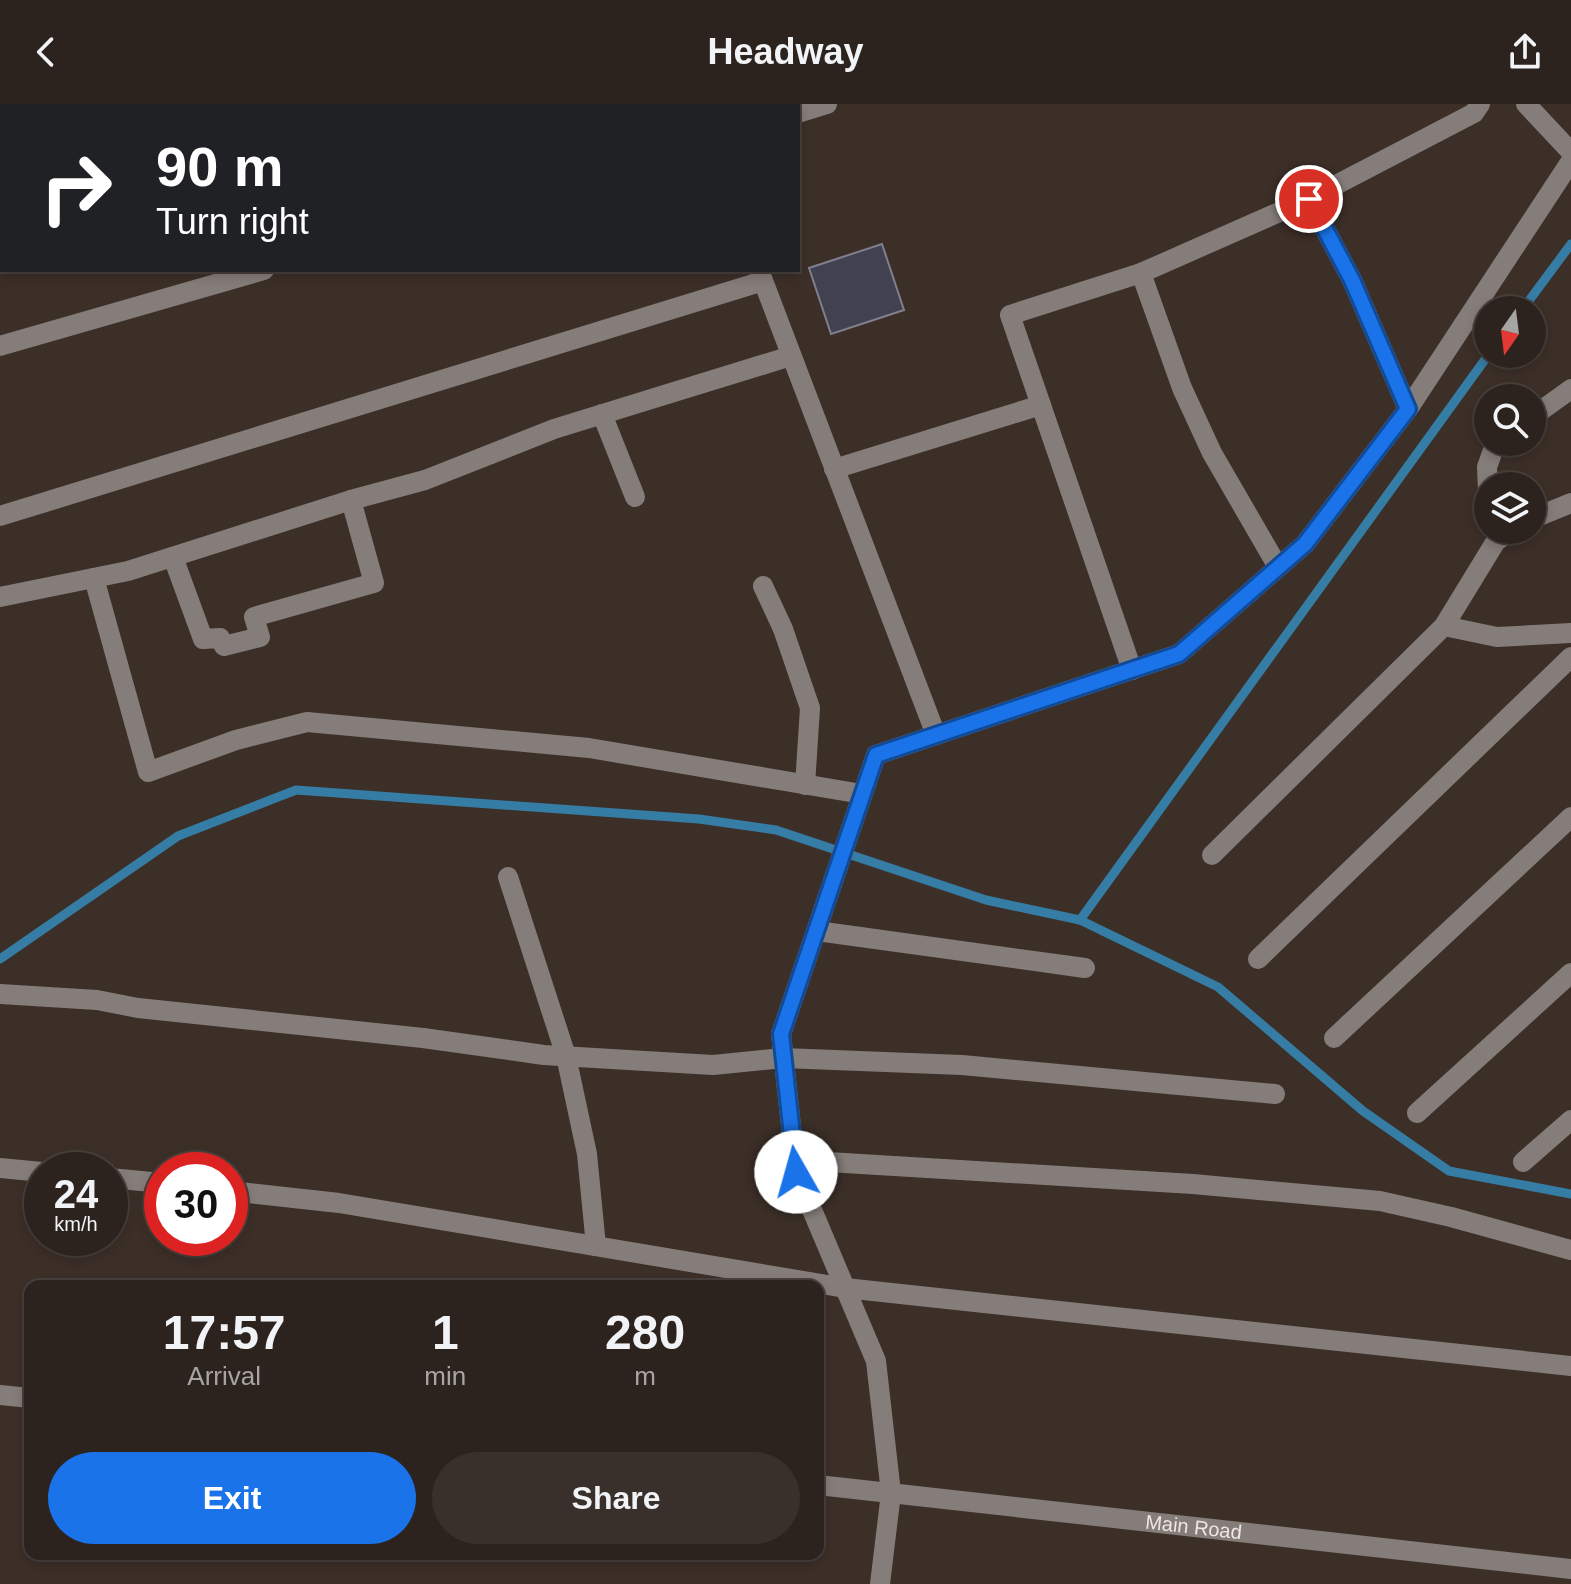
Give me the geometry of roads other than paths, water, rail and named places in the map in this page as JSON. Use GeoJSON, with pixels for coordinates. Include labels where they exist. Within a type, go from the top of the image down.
{"type":"FeatureCollection","features":[{"type":"Feature","properties":{"kind":"street"},"geometry":{"type":"LineString","coordinates":[[800,112],[827,104]]}},
{"type":"Feature","properties":{"kind":"street"},"geometry":{"type":"LineString","coordinates":[[1132,670],[1010,315],[1141,273],[1309,199],[1474,113],[1480,104]]}},
{"type":"Feature","properties":{"kind":"street"},"geometry":{"type":"LineString","coordinates":[[1526,104],[1571,152]]}},
{"type":"Feature","properties":{"kind":"street"},"geometry":{"type":"LineString","coordinates":[[880,1584],[891,1493],[876,1361],[796,1172],[781,1034],[876,755],[1179,654],[1305,544],[1408,409],[1571,161]]}},
{"type":"Feature","properties":{"kind":"street"},"geometry":{"type":"LineString","coordinates":[[1309,199],[1352,280],[1408,409]]}},
{"type":"Feature","properties":{"kind":"street"},"geometry":{"type":"LineString","coordinates":[[0,346],[257,272]]}},
{"type":"Feature","properties":{"kind":"street"},"geometry":{"type":"LineString","coordinates":[[1141,273],[1182,388],[1212,453],[1278,567]]}},
{"type":"Feature","properties":{"kind":"street"},"geometry":{"type":"LineString","coordinates":[[0,516],[761,276],[936,735]]}},
{"type":"Feature","properties":{"kind":"street"},"geometry":{"type":"LineString","coordinates":[[0,597],[128,571],[351,500],[425,480],[554,429],[791,356]]}},
{"type":"Feature","properties":{"kind":"street"},"geometry":{"type":"LineString","coordinates":[[1546,407],[1571,389]]}},
{"type":"Feature","properties":{"kind":"street"},"geometry":{"type":"LineString","coordinates":[[834,469],[1041,405]]}},
{"type":"Feature","properties":{"kind":"street"},"geometry":{"type":"LineString","coordinates":[[602,414],[635,497]]}},
{"type":"Feature","properties":{"kind":"street"},"geometry":{"type":"LineString","coordinates":[[173,557],[203,639],[220,638],[224,646],[260,637],[254,617],[374,583],[351,500]]}},
{"type":"Feature","properties":{"kind":"street"},"geometry":{"type":"LineString","coordinates":[[1546,513],[1571,503]]}},
{"type":"Feature","properties":{"kind":"street"},"geometry":{"type":"LineString","coordinates":[[1212,855],[1444,626],[1495,544]]}},
{"type":"Feature","properties":{"kind":"street"},"geometry":{"type":"LineString","coordinates":[[94,578],[148,772],[236,740],[307,722],[589,748],[862,794]]}},
{"type":"Feature","properties":{"kind":"street"},"geometry":{"type":"LineString","coordinates":[[763,586],[783,629],[810,708],[805,785]]}},
{"type":"Feature","properties":{"kind":"street"},"geometry":{"type":"LineString","coordinates":[[1444,626],[1497,637],[1571,633]]}},
{"type":"Feature","properties":{"kind":"street"},"geometry":{"type":"LineString","coordinates":[[1258,959],[1571,657]]}},
{"type":"Feature","properties":{"kind":"street"},"geometry":{"type":"LineString","coordinates":[[1334,1038],[1571,817]]}},
{"type":"Feature","properties":{"kind":"street"},"geometry":{"type":"LineString","coordinates":[[508,877],[566,1056],[587,1154],[596,1246]]}},
{"type":"Feature","properties":{"kind":"street"},"geometry":{"type":"LineString","coordinates":[[817,931],[1085,968]]}},
{"type":"Feature","properties":{"kind":"street"},"geometry":{"type":"LineString","coordinates":[[1417,1113],[1571,973]]}},
{"type":"Feature","properties":{"kind":"street"},"geometry":{"type":"LineString","coordinates":[[0,994],[97,1000],[223,1019],[423,1038],[566,1056],[713,1065],[783,1058],[962,1065],[1275,1094]]}},
{"type":"Feature","properties":{"kind":"street"},"geometry":{"type":"LineString","coordinates":[[1523,1162],[1571,1120]]}},
{"type":"Feature","properties":{"kind":"street"},"geometry":{"type":"LineString","coordinates":[[795,1160],[1193,1184],[1380,1201],[1571,1250]]}},
{"type":"Feature","properties":{"kind":"street"},"geometry":{"type":"LineString","coordinates":[[0,1168],[24,1170]]}},
{"type":"Feature","properties":{"kind":"street"},"geometry":{"type":"LineString","coordinates":[[248,1193],[339,1203],[798,1280]]}},
{"type":"Feature","properties":{"kind":"street"},"geometry":{"type":"LineString","coordinates":[[824,1284],[1571,1366]]}},
{"type":"Feature","properties":{"kind":"street"},"geometry":{"type":"LineString","coordinates":[[0,1395],[24,1397]]}},
{"type":"Feature","properties":{"kind":"street","name":"Main Road"},"geometry":{"type":"LineString","coordinates":[[824,1486],[1571,1569]]}},
{"type":"Feature","properties":{"kind":"waterway"},"geometry":{"type":"LineString","coordinates":[[1532,296],[1571,244]]}},
{"type":"Feature","properties":{"kind":"waterway"},"geometry":{"type":"LineString","coordinates":[[1080,920],[1479,368]]}},
{"type":"Feature","properties":{"kind":"waterway"},"geometry":{"type":"LineString","coordinates":[[0,959],[178,836],[296,790],[699,819],[776,830],[986,900],[1080,920],[1218,987],[1363,1111],[1449,1171],[1571,1194]]}}]}
